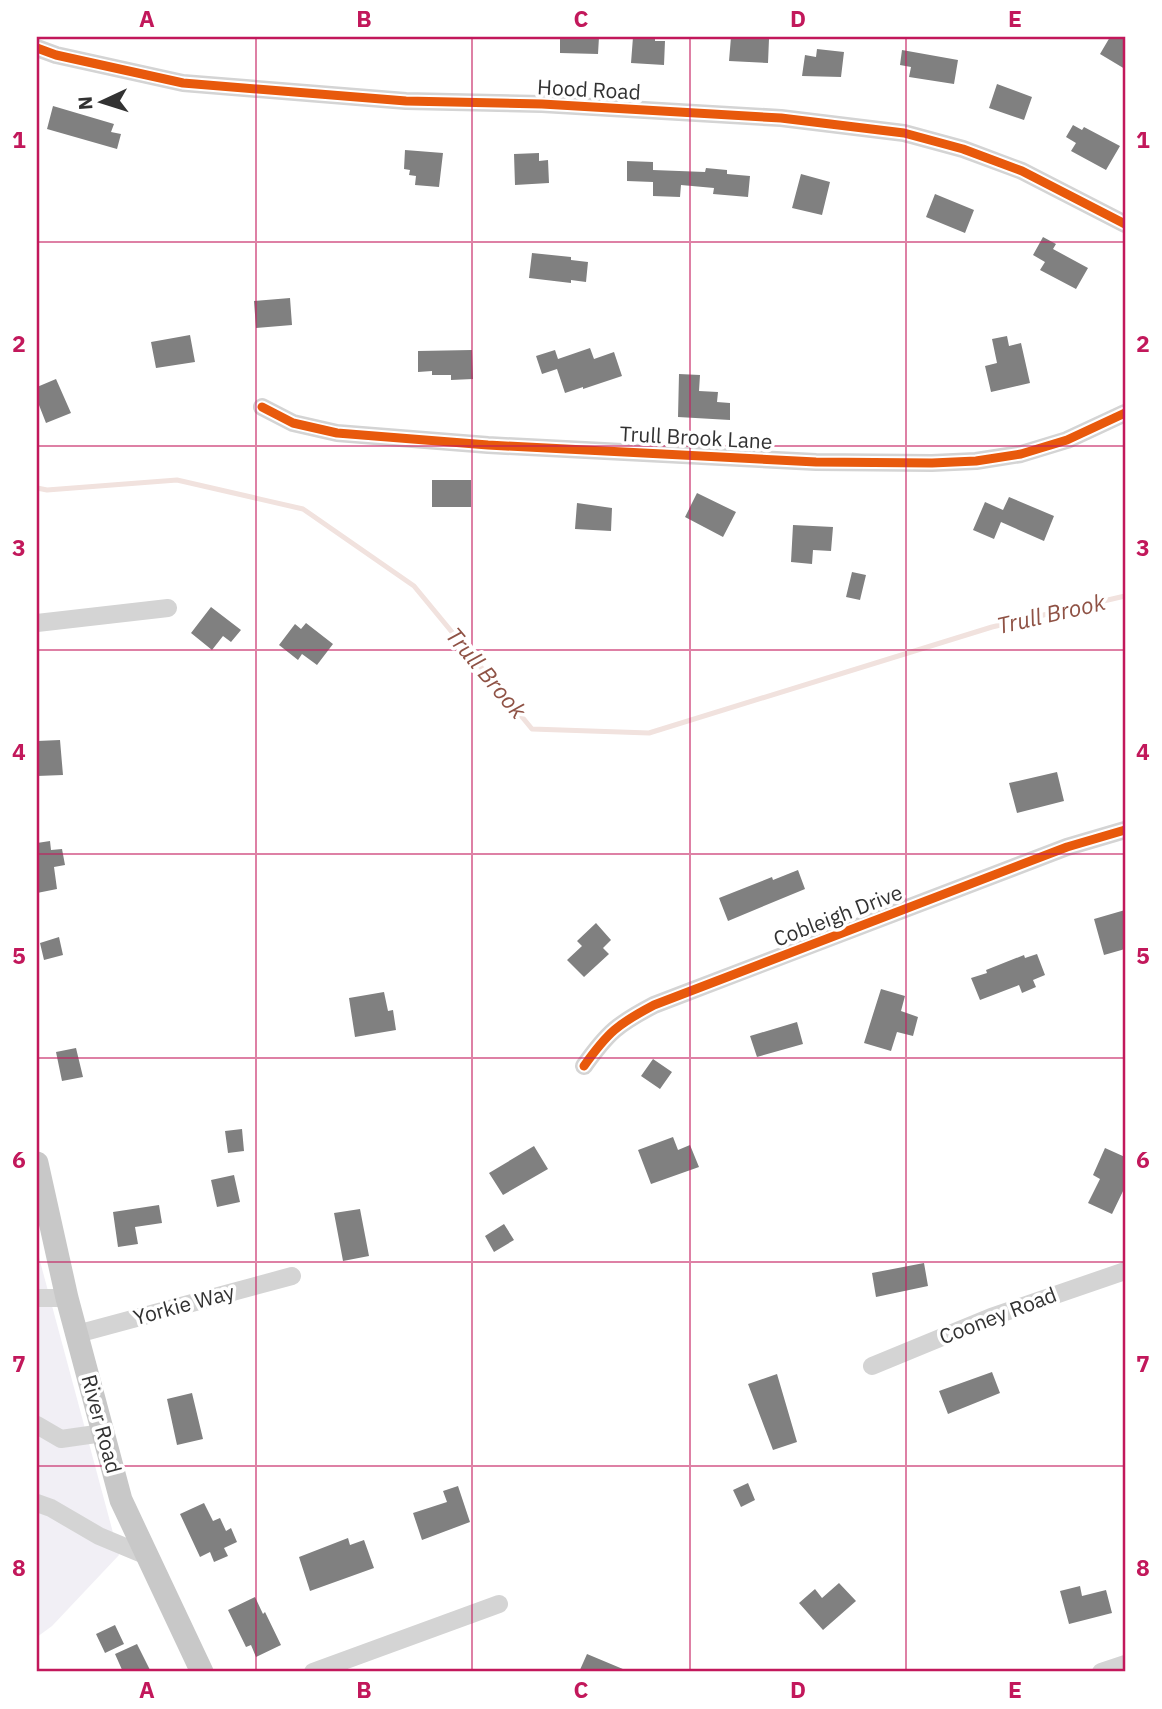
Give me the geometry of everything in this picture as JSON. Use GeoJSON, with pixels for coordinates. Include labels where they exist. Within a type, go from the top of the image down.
{"type":"FeatureCollection","features":[{"type":"Feature","properties":{"kind":"main road","name":"River Road"},"geometry":{"type":"LineString","coordinates":[[37,1163],[67,1298],[121,1500],[202,1672]]}},
{"type":"Feature","properties":{"kind":"street","name":"Hood Road"},"geometry":{"type":"LineString","coordinates":[[37,48],[56,55],[183,83],[406,101],[542,104],[781,118],[904,133],[962,149],[1022,171],[1125,224]]}},
{"type":"Feature","properties":{"kind":"street","name":"Trull Brook Lane"},"geometry":{"type":"LineString","coordinates":[[262,407],[293,423],[337,433],[488,445],[816,462],[919,463],[976,461],[1021,454],[1067,440],[1125,413]]}},
{"type":"Feature","properties":{"kind":"street"},"geometry":{"type":"LineString","coordinates":[[37,623],[168,608]]}},
{"type":"Feature","properties":{"kind":"street","name":"Cobleigh Drive"},"geometry":{"type":"LineString","coordinates":[[584,1066],[603,1039],[624,1020],[654,1005],[1067,847],[1125,830]]}},
{"type":"Feature","properties":{"kind":"street","name":"Cooney Road"},"geometry":{"type":"LineString","coordinates":[[872,1366],[991,1317],[1125,1271]]}},
{"type":"Feature","properties":{"kind":"street","name":"Yorkie Way"},"geometry":{"type":"LineString","coordinates":[[77,1334],[292,1276]]}},
{"type":"Feature","properties":{"kind":"street"},"geometry":{"type":"LineString","coordinates":[[37,1298],[67,1298]]}},
{"type":"Feature","properties":{"kind":"street"},"geometry":{"type":"LineString","coordinates":[[37,1425],[61,1439],[103,1433]]}},
{"type":"Feature","properties":{"kind":"street"},"geometry":{"type":"LineString","coordinates":[[37,1503],[51,1508],[99,1536],[147,1556]]}},
{"type":"Feature","properties":{"kind":"street"},"geometry":{"type":"LineString","coordinates":[[313,1672],[499,1604]]}},
{"type":"Feature","properties":{"kind":"street"},"geometry":{"type":"LineString","coordinates":[[1101,1672],[1125,1664]]}},
{"type":"Feature","properties":{"kind":"shaded area"},"geometry":{"type":"Polygon","coordinates":[[[37,1250],[119,1555],[52,1626],[37,1637],[37,1250]]]}},
{"type":"Feature","properties":{"kind":"building"},"geometry":{"type":"Polygon","coordinates":[[[560,37],[599,37],[598,54],[560,53],[560,37]]]}},
{"type":"Feature","properties":{"kind":"building"},"geometry":{"type":"Polygon","coordinates":[[[633,37],[655,37],[655,41],[665,41],[664,65],[631,63],[633,37]]]}},
{"type":"Feature","properties":{"kind":"building"},"geometry":{"type":"Polygon","coordinates":[[[731,37],[769,39],[768,63],[729,61],[731,37]]]}},
{"type":"Feature","properties":{"kind":"building"},"geometry":{"type":"Polygon","coordinates":[[[1110,37],[1125,37],[1125,69],[1100,54],[1110,37]]]}},
{"type":"Feature","properties":{"kind":"building"},"geometry":{"type":"Polygon","coordinates":[[[817,49],[844,52],[841,77],[802,76],[805,55],[816,57],[817,49]]]}},
{"type":"Feature","properties":{"kind":"building"},"geometry":{"type":"Polygon","coordinates":[[[902,50],[958,60],[954,84],[909,77],[911,67],[900,65],[902,50]]]}},
{"type":"Feature","properties":{"kind":"building"},"geometry":{"type":"Polygon","coordinates":[[[997,84],[1032,97],[1024,120],[989,108],[997,84]]]}},
{"type":"Feature","properties":{"kind":"building"},"geometry":{"type":"Polygon","coordinates":[[[53,106],[114,124],[111,132],[121,134],[117,149],[47,129],[53,106]]]}},
{"type":"Feature","properties":{"kind":"building"},"geometry":{"type":"Polygon","coordinates":[[[1073,125],[1082,130],[1084,127],[1120,146],[1106,170],[1071,151],[1076,143],[1066,137],[1073,125]]]}},
{"type":"Feature","properties":{"kind":"building"},"geometry":{"type":"Polygon","coordinates":[[[405,150],[443,153],[439,187],[415,185],[416,176],[409,175],[410,170],[404,169],[405,150]]]}},
{"type":"Feature","properties":{"kind":"building"},"geometry":{"type":"Polygon","coordinates":[[[539,153],[539,161],[548,160],[549,183],[515,185],[514,154],[539,153]]]}},
{"type":"Feature","properties":{"kind":"building"},"geometry":{"type":"Polygon","coordinates":[[[627,161],[653,162],[653,170],[705,172],[706,168],[727,170],[727,174],[750,176],[748,197],[713,194],[714,188],[681,185],[680,197],[653,196],[653,182],[627,181],[627,161]]]}},
{"type":"Feature","properties":{"kind":"building"},"geometry":{"type":"Polygon","coordinates":[[[801,174],[830,182],[822,215],[792,208],[801,174]]]}},
{"type":"Feature","properties":{"kind":"building"},"geometry":{"type":"Polygon","coordinates":[[[935,194],[974,210],[965,233],[926,217],[935,194]]]}},
{"type":"Feature","properties":{"kind":"building"},"geometry":{"type":"Polygon","coordinates":[[[1043,237],[1056,244],[1053,249],[1088,268],[1076,289],[1040,270],[1045,262],[1033,255],[1043,237]]]}},
{"type":"Feature","properties":{"kind":"building"},"geometry":{"type":"Polygon","coordinates":[[[532,253],[571,257],[571,260],[588,262],[586,282],[529,278],[532,253]]]}},
{"type":"Feature","properties":{"kind":"building"},"geometry":{"type":"Polygon","coordinates":[[[290,298],[292,325],[256,328],[254,301],[290,298]]]}},
{"type":"Feature","properties":{"kind":"building"},"geometry":{"type":"Polygon","coordinates":[[[190,335],[195,362],[156,368],[151,342],[190,335]]]}},
{"type":"Feature","properties":{"kind":"building"},"geometry":{"type":"Polygon","coordinates":[[[1007,336],[1009,346],[1021,343],[1030,383],[991,392],[985,366],[997,363],[992,339],[1007,336]]]}},
{"type":"Feature","properties":{"kind":"building"},"geometry":{"type":"Polygon","coordinates":[[[590,348],[594,359],[614,352],[622,376],[565,393],[557,369],[542,374],[536,356],[555,350],[558,359],[590,348]]]}},
{"type":"Feature","properties":{"kind":"building"},"geometry":{"type":"Polygon","coordinates":[[[472,350],[473,379],[451,380],[451,375],[432,375],[432,371],[418,372],[418,351],[472,350]]]}},
{"type":"Feature","properties":{"kind":"building"},"geometry":{"type":"Polygon","coordinates":[[[679,374],[700,375],[699,391],[718,392],[717,402],[730,403],[730,420],[678,417],[679,374]]]}},
{"type":"Feature","properties":{"kind":"building"},"geometry":{"type":"Polygon","coordinates":[[[56,379],[71,413],[46,423],[37,400],[37,387],[56,379]]]}},
{"type":"Feature","properties":{"kind":"building"},"geometry":{"type":"Polygon","coordinates":[[[432,480],[471,480],[471,507],[432,507],[432,480]]]}},
{"type":"Feature","properties":{"kind":"building"},"geometry":{"type":"Polygon","coordinates":[[[697,493],[736,512],[723,537],[685,517],[697,493]]]}},
{"type":"Feature","properties":{"kind":"building"},"geometry":{"type":"Polygon","coordinates":[[[1009,497],[1054,516],[1044,541],[1001,522],[994,539],[973,530],[985,502],[1003,510],[1009,497]]]}},
{"type":"Feature","properties":{"kind":"building"},"geometry":{"type":"Polygon","coordinates":[[[577,503],[612,508],[611,531],[575,529],[577,503]]]}},
{"type":"Feature","properties":{"kind":"building"},"geometry":{"type":"Polygon","coordinates":[[[793,525],[833,527],[831,551],[813,550],[812,564],[791,562],[793,525]]]}},
{"type":"Feature","properties":{"kind":"building"},"geometry":{"type":"Polygon","coordinates":[[[852,572],[866,575],[860,600],[846,597],[852,572]]]}},
{"type":"Feature","properties":{"kind":"building"},"geometry":{"type":"Polygon","coordinates":[[[211,607],[241,630],[231,642],[223,636],[212,650],[191,633],[211,607]]]}},
{"type":"Feature","properties":{"kind":"building"},"geometry":{"type":"Polygon","coordinates":[[[306,623],[333,644],[317,665],[302,654],[298,660],[279,645],[295,624],[301,629],[306,623]]]}},
{"type":"Feature","properties":{"kind":"building"},"geometry":{"type":"Polygon","coordinates":[[[60,740],[63,775],[37,776],[37,741],[60,740]]]}},
{"type":"Feature","properties":{"kind":"building"},"geometry":{"type":"Polygon","coordinates":[[[1057,772],[1064,801],[1017,813],[1009,783],[1057,772]]]}},
{"type":"Feature","properties":{"kind":"building"},"geometry":{"type":"Polygon","coordinates":[[[50,841],[51,850],[62,849],[65,865],[54,867],[57,889],[37,893],[37,843],[50,841]]]}},
{"type":"Feature","properties":{"kind":"building"},"geometry":{"type":"Polygon","coordinates":[[[798,870],[805,889],[728,921],[719,898],[798,870]]]}},
{"type":"Feature","properties":{"kind":"building"},"geometry":{"type":"Polygon","coordinates":[[[1125,910],[1125,949],[1104,955],[1094,919],[1125,910]]]}},
{"type":"Feature","properties":{"kind":"building"},"geometry":{"type":"Polygon","coordinates":[[[596,923],[611,940],[603,948],[609,954],[584,977],[567,960],[582,946],[577,941],[596,923]]]}},
{"type":"Feature","properties":{"kind":"building"},"geometry":{"type":"Polygon","coordinates":[[[59,937],[63,955],[44,960],[40,943],[59,937]]]}},
{"type":"Feature","properties":{"kind":"building"},"geometry":{"type":"Polygon","coordinates":[[[1037,954],[1045,975],[1033,980],[1036,987],[1022,993],[1019,985],[980,1000],[971,978],[1024,955],[1025,958],[1037,954]]]}},
{"type":"Feature","properties":{"kind":"building"},"geometry":{"type":"Polygon","coordinates":[[[881,989],[905,996],[901,1011],[918,1017],[913,1036],[897,1032],[891,1051],[864,1043],[881,989]]]}},
{"type":"Feature","properties":{"kind":"building"},"geometry":{"type":"Polygon","coordinates":[[[384,992],[388,1011],[393,1010],[396,1030],[355,1037],[349,998],[384,992]]]}},
{"type":"Feature","properties":{"kind":"building"},"geometry":{"type":"Polygon","coordinates":[[[797,1022],[803,1044],[757,1057],[750,1036],[797,1022]]]}},
{"type":"Feature","properties":{"kind":"building"},"geometry":{"type":"Polygon","coordinates":[[[76,1048],[83,1077],[62,1081],[56,1052],[76,1048]]]}},
{"type":"Feature","properties":{"kind":"building"},"geometry":{"type":"Polygon","coordinates":[[[653,1059],[672,1072],[660,1089],[641,1076],[653,1059]]]}},
{"type":"Feature","properties":{"kind":"building"},"geometry":{"type":"Polygon","coordinates":[[[242,1129],[244,1151],[228,1153],[225,1131],[242,1129]]]}},
{"type":"Feature","properties":{"kind":"building"},"geometry":{"type":"Polygon","coordinates":[[[673,1137],[678,1150],[690,1145],[699,1167],[651,1184],[638,1150],[673,1137]]]}},
{"type":"Feature","properties":{"kind":"building"},"geometry":{"type":"Polygon","coordinates":[[[534,1146],[548,1169],[503,1195],[489,1173],[534,1146]]]}},
{"type":"Feature","properties":{"kind":"building"},"geometry":{"type":"Polygon","coordinates":[[[1105,1148],[1125,1157],[1125,1187],[1112,1214],[1088,1203],[1100,1179],[1093,1175],[1105,1148]]]}},
{"type":"Feature","properties":{"kind":"building"},"geometry":{"type":"Polygon","coordinates":[[[234,1175],[240,1202],[217,1207],[211,1180],[234,1175]]]}},
{"type":"Feature","properties":{"kind":"building"},"geometry":{"type":"Polygon","coordinates":[[[159,1205],[162,1223],[135,1227],[138,1244],[118,1247],[113,1212],[159,1205]]]}},
{"type":"Feature","properties":{"kind":"building"},"geometry":{"type":"Polygon","coordinates":[[[360,1209],[369,1256],[343,1261],[334,1213],[360,1209]]]}},
{"type":"Feature","properties":{"kind":"building"},"geometry":{"type":"Polygon","coordinates":[[[504,1224],[514,1240],[494,1252],[485,1236],[504,1224]]]}},
{"type":"Feature","properties":{"kind":"building"},"geometry":{"type":"Polygon","coordinates":[[[924,1263],[928,1286],[876,1297],[872,1273],[924,1263]]]}},
{"type":"Feature","properties":{"kind":"building"},"geometry":{"type":"Polygon","coordinates":[[[992,1372],[1000,1393],[948,1414],[939,1391],[992,1372]]]}},
{"type":"Feature","properties":{"kind":"building"},"geometry":{"type":"Polygon","coordinates":[[[777,1374],[797,1442],[773,1450],[748,1384],[777,1374]]]}},
{"type":"Feature","properties":{"kind":"building"},"geometry":{"type":"Polygon","coordinates":[[[192,1393],[203,1439],[177,1445],[167,1399],[192,1393]]]}},
{"type":"Feature","properties":{"kind":"building"},"geometry":{"type":"Polygon","coordinates":[[[748,1483],[755,1500],[741,1507],[733,1490],[748,1483]]]}},
{"type":"Feature","properties":{"kind":"building"},"geometry":{"type":"Polygon","coordinates":[[[458,1486],[470,1522],[422,1540],[413,1513],[447,1502],[443,1491],[458,1486]]]}},
{"type":"Feature","properties":{"kind":"building"},"geometry":{"type":"Polygon","coordinates":[[[204,1503],[213,1521],[220,1518],[226,1531],[231,1528],[237,1542],[224,1548],[228,1556],[214,1562],[210,1552],[200,1557],[180,1514],[204,1503]]]}},
{"type":"Feature","properties":{"kind":"building"},"geometry":{"type":"Polygon","coordinates":[[[348,1538],[350,1545],[364,1540],[374,1568],[310,1591],[299,1557],[348,1538]]]}},
{"type":"Feature","properties":{"kind":"building"},"geometry":{"type":"Polygon","coordinates":[[[839,1583],[856,1601],[823,1630],[799,1603],[815,1589],[822,1598],[839,1583]]]}},
{"type":"Feature","properties":{"kind":"building"},"geometry":{"type":"Polygon","coordinates":[[[1080,1586],[1082,1596],[1106,1590],[1112,1613],[1069,1624],[1060,1591],[1080,1586]]]}},
{"type":"Feature","properties":{"kind":"building"},"geometry":{"type":"Polygon","coordinates":[[[255,1597],[281,1645],[256,1657],[251,1645],[246,1647],[228,1610],[255,1597]]]}},
{"type":"Feature","properties":{"kind":"building"},"geometry":{"type":"Polygon","coordinates":[[[115,1625],[124,1644],[105,1653],[96,1634],[115,1625]]]}},
{"type":"Feature","properties":{"kind":"building"},"geometry":{"type":"Polygon","coordinates":[[[137,1644],[151,1672],[123,1672],[115,1654],[137,1644]]]}},
{"type":"Feature","properties":{"kind":"building"},"geometry":{"type":"Polygon","coordinates":[[[587,1654],[630,1672],[579,1672],[587,1654]]]}},
{"type":"Feature","properties":{"kind":"waterway","name":"Trull Brook"},"geometry":{"type":"LineString","coordinates":[[37,488],[47,490],[177,480],[303,509],[414,586],[532,729],[649,733],[992,627],[1125,596]]}},
{"type":"Feature","properties":{"kind":"cycle path"},"geometry":{"type":"LineString","coordinates":[[37,48],[56,55],[183,83],[406,101],[542,104],[781,118],[904,133],[963,149],[1022,171],[1125,224]]}},
{"type":"Feature","properties":{"kind":"cycle path"},"geometry":{"type":"LineString","coordinates":[[262,407],[293,423],[337,433],[488,445],[816,462],[932,463],[976,461],[1021,454],[1067,440],[1125,413]]}},
{"type":"Feature","properties":{"kind":"cycle path"},"geometry":{"type":"LineString","coordinates":[[584,1066],[614,1030],[654,1005],[1067,847],[1125,830]]}}]}
